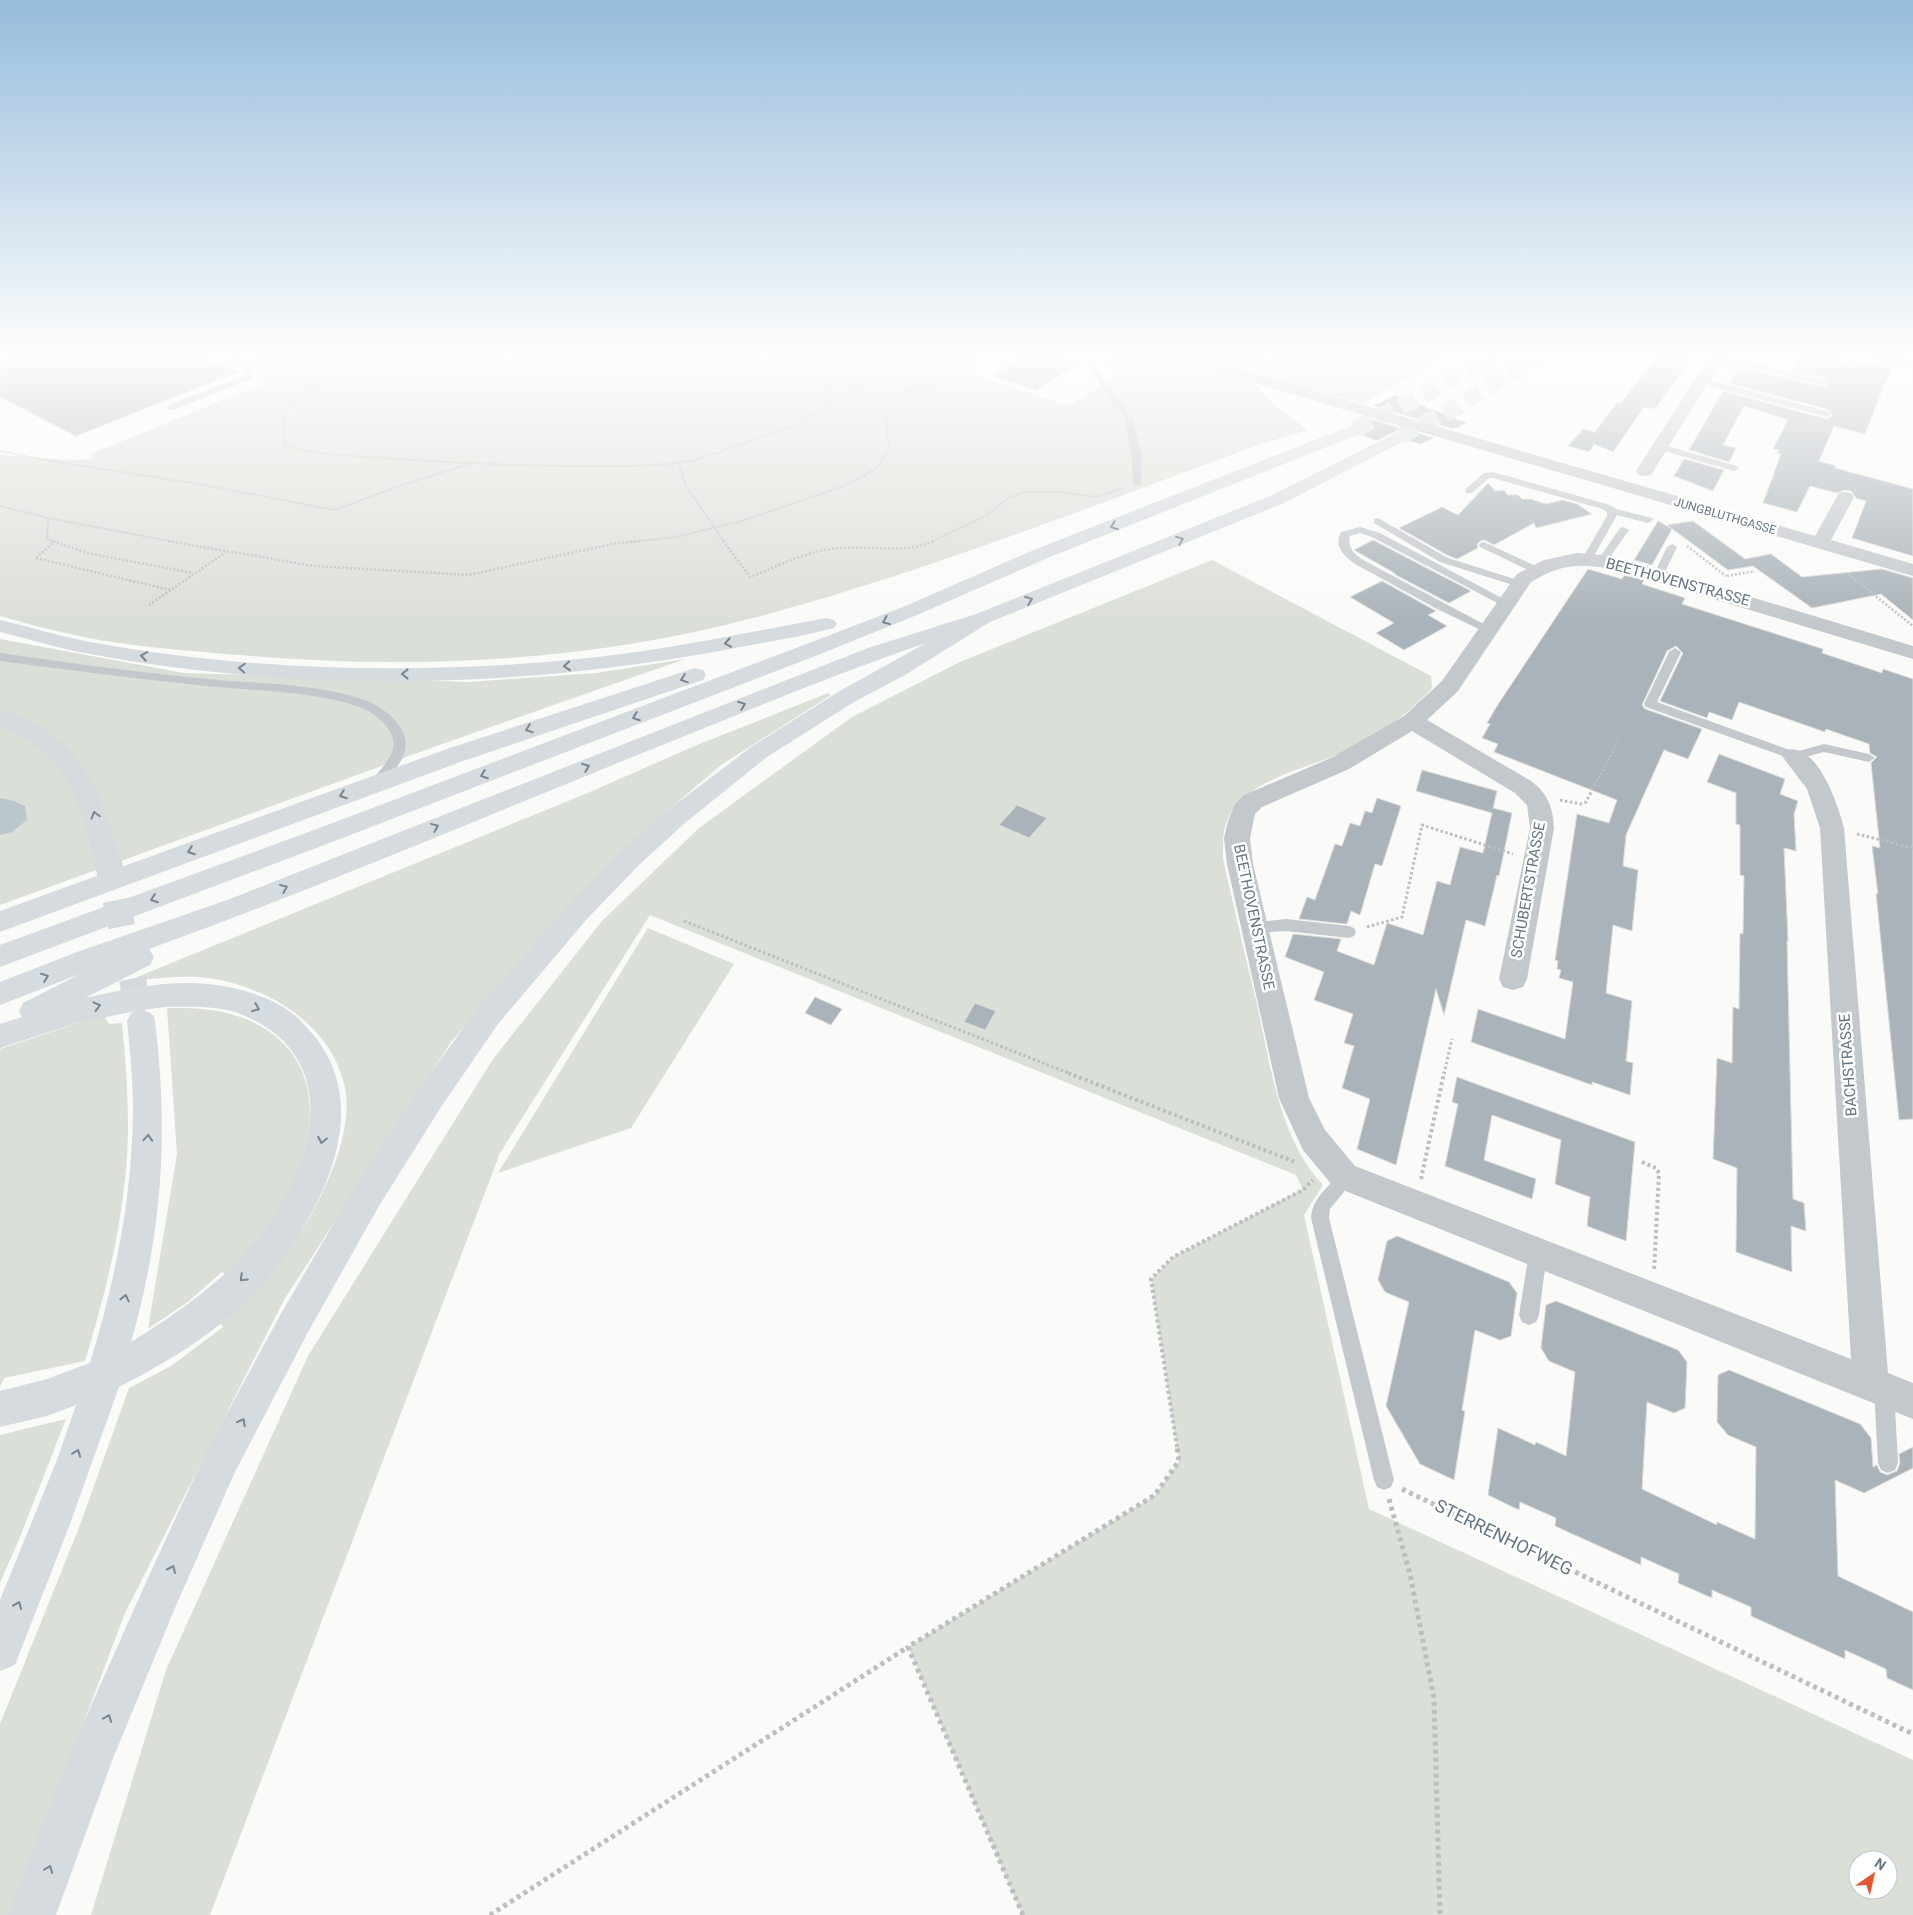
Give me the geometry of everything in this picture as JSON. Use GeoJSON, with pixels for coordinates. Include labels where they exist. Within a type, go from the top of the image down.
{"type":"FeatureCollection","features":[{"type":"Feature","properties":{"kind":"highway"},"geometry":{"type":"LineString","coordinates":[[0,956],[331,833],[811,650],[910,611],[1043,553],[1320,443]]}},
{"type":"Feature","properties":{"kind":"highway"},"geometry":{"type":"LineString","coordinates":[[0,994],[87,960],[239,906],[639,745],[857,660],[983,618],[1276,500],[1386,443]]}},
{"type":"Feature","properties":{"kind":"highway"},"geometry":{"type":"LineString","coordinates":[[0,922],[377,783],[539,726],[685,680],[827,624],[1043,553]]}},
{"type":"Feature","properties":{"kind":"highway"},"geometry":{"type":"LineString","coordinates":[[32,1915],[90,1760],[221,1461],[295,1322],[368,1195],[430,1098],[488,1016],[577,913],[632,857],[676,817],[759,752],[846,696],[896,670],[983,618]]}},
{"type":"Feature","properties":{"kind":"highway"},"geometry":{"type":"LineString","coordinates":[[0,626],[88,647],[201,664],[347,674],[415,674],[532,670],[649,657],[827,624]]}},
{"type":"Feature","properties":{"kind":"highway"},"geometry":{"type":"LineString","coordinates":[[0,716],[40,736],[67,760],[81,780],[91,803],[108,861]]}},
{"type":"Feature","properties":{"kind":"highway"},"geometry":{"type":"LineString","coordinates":[[0,1025],[39,1008],[239,906]]}},
{"type":"Feature","properties":{"kind":"highway"},"geometry":{"type":"LineString","coordinates":[[0,1036],[63,1015],[124,1000],[166,995],[201,995],[240,1002],[279,1019],[294,1030],[316,1060],[326,1098],[326,1119],[316,1168],[288,1222],[252,1270],[208,1310],[171,1338],[108,1375],[51,1397],[0,1409]]}},
{"type":"Feature","properties":{"kind":"highway"},"geometry":{"type":"LineString","coordinates":[[0,1650],[85,1432],[114,1342],[132,1265],[144,1192],[148,1127],[147,1078],[141,1021]]}},
{"type":"Feature","properties":{"kind":"street","name":"JUNGBLUTHGASSE"},"geometry":{"type":"LineString","coordinates":[[1480,443],[1913,570]]}},
{"type":"Feature","properties":{"kind":"street"},"geometry":{"type":"LineString","coordinates":[[1645,471],[1662,443]]}},
{"type":"Feature","properties":{"kind":"street"},"geometry":{"type":"LineString","coordinates":[[1820,544],[1845,497]]}},
{"type":"Feature","properties":{"kind":"street","name":"BEETHOVENSTRASSE"},"geometry":{"type":"LineString","coordinates":[[1337,1169],[1316,1146],[1294,1098],[1240,864],[1237,838],[1244,810],[1266,794],[1340,763],[1412,721],[1450,686],[1528,577],[1562,559],[1598,560],[1659,574],[1913,653]]}},
{"type":"Feature","properties":{"kind":"street"},"geometry":{"type":"LineString","coordinates":[[1412,721],[1535,796]]}},
{"type":"Feature","properties":{"kind":"street","name":"BACHSTRASSE"},"geometry":{"type":"LineString","coordinates":[[1794,756],[1811,774],[1826,799],[1832,828],[1889,1391]]}},
{"type":"Feature","properties":{"kind":"street","name":"SCHUBERTSTRASSE"},"geometry":{"type":"LineString","coordinates":[[1513,979],[1542,828],[1542,812],[1535,796]]}},
{"type":"Feature","properties":{"kind":"street"},"geometry":{"type":"LineString","coordinates":[[1337,1169],[1415,1204],[1889,1391]]}},
{"type":"Feature","properties":{"kind":"lane"},"geometry":{"type":"LineString","coordinates":[[1134,443],[1137,456],[1138,483]]}},
{"type":"Feature","properties":{"kind":"lane"},"geometry":{"type":"LineString","coordinates":[[1660,447],[1734,468]]}},
{"type":"Feature","properties":{"kind":"lane"},"geometry":{"type":"LineString","coordinates":[[1469,491],[1487,476],[1493,475],[1648,520]]}},
{"type":"Feature","properties":{"kind":"lane"},"geometry":{"type":"LineString","coordinates":[[1598,560],[1612,511]]}},
{"type":"Feature","properties":{"kind":"lane"},"geometry":{"type":"LineString","coordinates":[[1378,521],[1444,560],[1528,577]]}},
{"type":"Feature","properties":{"kind":"lane"},"geometry":{"type":"LineString","coordinates":[[1489,630],[1441,607],[1350,556],[1344,548],[1342,540],[1345,534],[1360,530],[1376,535],[1507,604]]}},
{"type":"Feature","properties":{"kind":"lane"},"geometry":{"type":"LineString","coordinates":[[1598,560],[1607,554],[1624,530]]}},
{"type":"Feature","properties":{"kind":"lane"},"geometry":{"type":"LineString","coordinates":[[1659,574],[1676,544]]}},
{"type":"Feature","properties":{"kind":"lane"},"geometry":{"type":"LineString","coordinates":[[1484,546],[1528,577]]}},
{"type":"Feature","properties":{"kind":"lane"},"geometry":{"type":"LineString","coordinates":[[1675,652],[1650,704],[1794,756],[1824,748],[1869,758]]}},
{"type":"Feature","properties":{"kind":"lane"},"geometry":{"type":"LineString","coordinates":[[0,657],[130,675],[316,693],[360,703],[372,708],[388,720],[399,735],[398,757],[377,783]]}},
{"type":"Feature","properties":{"kind":"lane"},"geometry":{"type":"LineString","coordinates":[[1254,927],[1286,925],[1349,932]]}},
{"type":"Feature","properties":{"kind":"lane"},"geometry":{"type":"LineString","coordinates":[[1337,1169],[1337,1189],[1323,1202],[1319,1209],[1320,1218],[1384,1480]]}},
{"type":"Feature","properties":{"kind":"lane"},"geometry":{"type":"LineString","coordinates":[[1529,1315],[1538,1253]]}},
{"type":"Feature","properties":{"kind":"lane"},"geometry":{"type":"LineString","coordinates":[[1888,1463],[1889,1391]]}},
{"type":"Feature","properties":{"kind":"path"},"geometry":{"type":"LineString","coordinates":[[285,443],[285,446],[306,452],[472,463],[554,466],[679,464],[744,443]]}},
{"type":"Feature","properties":{"kind":"path"},"geometry":{"type":"LineString","coordinates":[[0,506],[48,518],[226,552],[314,566],[468,575],[613,544],[676,537],[742,521],[841,487],[864,476],[878,466],[889,448],[888,443]]}},
{"type":"Feature","properties":{"kind":"path"},"geometry":{"type":"LineString","coordinates":[[0,451],[50,461],[193,483],[335,510],[399,486],[472,463]]}},
{"type":"Feature","properties":{"kind":"path"},"geometry":{"type":"LineString","coordinates":[[679,464],[686,486],[713,528],[750,577],[803,556],[828,549],[854,546],[892,549],[928,544],[987,515],[1008,498],[1025,492],[1058,492],[1095,497],[1138,483]]}},
{"type":"Feature","properties":{"kind":"path"},"geometry":{"type":"LineString","coordinates":[[48,518],[47,539],[54,542],[87,554],[193,573]]}},
{"type":"Feature","properties":{"kind":"path"},"geometry":{"type":"LineString","coordinates":[[54,542],[36,558],[170,590]]}},
{"type":"Feature","properties":{"kind":"path"},"geometry":{"type":"LineString","coordinates":[[1676,544],[1727,576],[1758,600],[1757,604]]}},
{"type":"Feature","properties":{"kind":"path"},"geometry":{"type":"LineString","coordinates":[[149,605],[226,552]]}},
{"type":"Feature","properties":{"kind":"path"},"geometry":{"type":"LineString","coordinates":[[1727,576],[1756,571]]}},
{"type":"Feature","properties":{"kind":"path"},"geometry":{"type":"LineString","coordinates":[[1848,574],[1913,626]]}},
{"type":"Feature","properties":{"kind":"path"},"geometry":{"type":"LineString","coordinates":[[1535,796],[1580,804],[1586,802],[1618,741]]}},
{"type":"Feature","properties":{"kind":"path"},"geometry":{"type":"LineString","coordinates":[[1349,932],[1402,917],[1422,825],[1535,860]]}},
{"type":"Feature","properties":{"kind":"path"},"geometry":{"type":"LineString","coordinates":[[1832,828],[1913,848]]}},
{"type":"Feature","properties":{"kind":"path"},"geometry":{"type":"LineString","coordinates":[[684,921],[1287,1160],[1337,1169]]}},
{"type":"Feature","properties":{"kind":"path"},"geometry":{"type":"LineString","coordinates":[[1415,1204],[1452,1038]]}},
{"type":"Feature","properties":{"kind":"path"},"geometry":{"type":"LineString","coordinates":[[1642,1162],[1656,1168],[1659,1174],[1653,1298]]}},
{"type":"Feature","properties":{"kind":"path"},"geometry":{"type":"LineString","coordinates":[[490,1915],[908,1648],[1155,1495],[1179,1461],[1151,1279],[1173,1256],[1303,1190],[1337,1169]]}},
{"type":"Feature","properties":{"kind":"path"},"geometry":{"type":"LineString","coordinates":[[1384,1480],[1410,1574],[1434,1698],[1440,1915]]}},
{"type":"Feature","properties":{"kind":"path","name":"STERRENHOFWEG"},"geometry":{"type":"LineString","coordinates":[[1384,1480],[1913,1734]]}},
{"type":"Feature","properties":{"kind":"path"},"geometry":{"type":"LineString","coordinates":[[908,1648],[1023,1915]]}},
{"type":"Feature","properties":{"kind":"shaded area"},"geometry":{"type":"Polygon","coordinates":[[[116,443],[1263,443],[949,558],[822,599],[757,617],[695,632],[632,644],[569,652],[506,658],[379,662],[251,656],[137,645],[61,632],[0,616],[0,455],[69,460],[93,459],[90,454],[116,443]]]}},
{"type":"Feature","properties":{"kind":"shaded area"},"geometry":{"type":"Polygon","coordinates":[[[1212,560],[1431,676],[1432,688],[1413,707],[1377,734],[1339,754],[1266,783],[1241,800],[1226,822],[1223,840],[1223,859],[1272,1076],[1296,1146],[1308,1167],[1323,1185],[1304,1215],[1369,1509],[1913,1760],[1913,1915],[1022,1915],[908,1647],[1155,1495],[1179,1461],[1151,1279],[1173,1257],[1303,1189],[1296,1175],[650,915],[500,1153],[210,1915],[91,1915],[166,1670],[308,1356],[493,1059],[602,921],[699,828],[852,717],[960,662],[1212,560]]]}},
{"type":"Feature","properties":{"kind":"shaded area"},"geometry":{"type":"Polygon","coordinates":[[[0,639],[184,673],[468,682],[597,673],[685,659],[431,748],[0,905],[0,639]]]}},
{"type":"Feature","properties":{"kind":"shaded area"},"geometry":{"type":"Polygon","coordinates":[[[828,693],[831,695],[721,765],[657,820],[562,915],[451,1042],[284,1300],[125,1613],[11,1915],[0,1915],[0,1724],[80,1525],[129,1388],[171,1366],[223,1327],[219,1320],[281,1258],[302,1230],[325,1186],[338,1153],[346,1120],[347,1103],[345,1088],[338,1064],[325,1044],[309,1025],[290,1010],[269,997],[246,987],[222,980],[198,977],[170,977],[141,980],[137,977],[583,795],[697,745],[828,693]]]}},
{"type":"Feature","properties":{"kind":"shaded area"},"geometry":{"type":"Polygon","coordinates":[[[0,798],[25,806],[27,820],[12,832],[0,835],[0,798]]]}},
{"type":"Feature","properties":{"kind":"shaded area"},"geometry":{"type":"Polygon","coordinates":[[[648,928],[734,964],[631,1128],[498,1173],[648,928]]]}},
{"type":"Feature","properties":{"kind":"shaded area"},"geometry":{"type":"Polygon","coordinates":[[[167,1008],[207,1009],[231,1014],[258,1025],[279,1039],[294,1057],[304,1078],[309,1100],[309,1125],[305,1151],[290,1191],[283,1204],[256,1241],[227,1275],[222,1272],[189,1301],[148,1329],[177,1154],[167,1008]]]}},
{"type":"Feature","properties":{"kind":"shaded area"},"geometry":{"type":"Polygon","coordinates":[[[104,1016],[109,1024],[122,1023],[127,1082],[128,1140],[119,1225],[110,1271],[98,1316],[85,1361],[4,1378],[0,1387],[0,1049],[104,1016]]]}},
{"type":"Feature","properties":{"kind":"shaded area"},"geometry":{"type":"Polygon","coordinates":[[[66,1419],[20,1537],[0,1583],[0,1435],[66,1419]]]}},
{"type":"Feature","properties":{"kind":"building"},"geometry":{"type":"Polygon","coordinates":[[[1570,443],[1619,443],[1613,452],[1594,444],[1589,452],[1568,446],[1570,443]]]}},
{"type":"Feature","properties":{"kind":"building"},"geometry":{"type":"Polygon","coordinates":[[[1693,443],[1724,443],[1723,445],[1736,448],[1729,462],[1689,450],[1693,443]]]}},
{"type":"Feature","properties":{"kind":"building"},"geometry":{"type":"Polygon","coordinates":[[[1776,443],[1827,443],[1819,461],[1836,466],[1835,468],[1913,489],[1913,556],[1852,538],[1866,501],[1856,498],[1851,491],[1845,490],[1837,493],[1810,486],[1797,512],[1763,503],[1781,454],[1777,453],[1779,450],[1773,449],[1776,443]]]}},
{"type":"Feature","properties":{"kind":"building"},"geometry":{"type":"Polygon","coordinates":[[[1684,459],[1724,470],[1713,491],[1674,476],[1684,459]]]}},
{"type":"Feature","properties":{"kind":"building"},"geometry":{"type":"Polygon","coordinates":[[[1488,483],[1495,491],[1504,490],[1508,495],[1518,495],[1522,499],[1531,499],[1546,504],[1563,500],[1577,504],[1592,514],[1536,528],[1534,523],[1494,545],[1485,540],[1480,541],[1477,544],[1478,548],[1457,559],[1399,528],[1442,507],[1458,515],[1488,483]]]}},
{"type":"Feature","properties":{"kind":"building"},"geometry":{"type":"Polygon","coordinates":[[[1658,521],[1672,529],[1652,565],[1634,560],[1658,521]]]}},
{"type":"Feature","properties":{"kind":"building"},"geometry":{"type":"Polygon","coordinates":[[[1693,521],[1745,559],[1771,554],[1802,577],[1882,569],[1913,578],[1913,620],[1881,594],[1812,608],[1753,566],[1728,570],[1667,525],[1693,521]]]}},
{"type":"Feature","properties":{"kind":"building"},"geometry":{"type":"Polygon","coordinates":[[[1373,540],[1471,591],[1449,603],[1354,550],[1373,540]]]}},
{"type":"Feature","properties":{"kind":"building"},"geometry":{"type":"Polygon","coordinates":[[[1588,569],[1622,579],[1625,574],[1644,580],[1642,584],[1685,598],[1682,604],[1823,649],[1822,653],[1882,673],[1883,669],[1913,679],[1913,1119],[1899,1120],[1876,893],[1878,894],[1872,846],[1880,848],[1871,763],[1877,757],[1870,753],[1869,744],[1826,729],[1825,732],[1739,702],[1732,720],[1709,712],[1707,718],[1660,701],[1683,653],[1676,646],[1667,651],[1642,705],[1645,709],[1702,729],[1688,759],[1664,750],[1626,835],[1623,866],[1638,870],[1632,931],[1613,925],[1606,993],[1632,1001],[1626,1061],[1633,1063],[1630,1095],[1592,1082],[1592,1085],[1471,1042],[1478,1009],[1565,1039],[1573,982],[1559,978],[1561,970],[1557,969],[1558,961],[1555,960],[1577,814],[1609,823],[1617,800],[1494,752],[1498,744],[1482,738],[1490,724],[1487,723],[1497,706],[1588,569]]]}},
{"type":"Feature","properties":{"kind":"building"},"geometry":{"type":"Polygon","coordinates":[[[1382,581],[1436,611],[1428,615],[1447,626],[1404,650],[1376,633],[1394,623],[1350,597],[1382,581]]]}},
{"type":"Feature","properties":{"kind":"building"},"geometry":{"type":"Polygon","coordinates":[[[1719,754],[1785,779],[1780,794],[1798,801],[1794,814],[1796,851],[1784,848],[1788,941],[1793,1199],[1804,1203],[1806,1231],[1791,1226],[1792,1272],[1736,1252],[1737,1168],[1713,1159],[1717,1058],[1732,1063],[1733,1007],[1739,1009],[1740,933],[1743,934],[1744,876],[1740,875],[1740,825],[1736,824],[1736,793],[1707,782],[1719,754]]]}},
{"type":"Feature","properties":{"kind":"building"},"geometry":{"type":"Polygon","coordinates":[[[1422,770],[1497,791],[1493,808],[1512,813],[1499,876],[1497,875],[1485,926],[1466,920],[1444,1015],[1436,989],[1396,1165],[1357,1149],[1370,1099],[1342,1088],[1354,1046],[1344,1043],[1353,1014],[1314,1000],[1324,972],[1285,957],[1293,934],[1341,939],[1337,951],[1374,965],[1387,923],[1423,935],[1437,881],[1450,885],[1460,847],[1483,853],[1492,813],[1416,791],[1422,770]]]}},
{"type":"Feature","properties":{"kind":"building"},"geometry":{"type":"Polygon","coordinates":[[[1377,798],[1401,806],[1382,866],[1375,864],[1360,915],[1351,911],[1347,924],[1299,919],[1307,897],[1315,900],[1335,844],[1342,846],[1350,823],[1360,826],[1365,811],[1372,813],[1377,798]]]}},
{"type":"Feature","properties":{"kind":"building"},"geometry":{"type":"Polygon","coordinates":[[[1017,805],[1047,818],[1029,838],[999,825],[1017,805]]]}},
{"type":"Feature","properties":{"kind":"building"},"geometry":{"type":"Polygon","coordinates":[[[815,997],[842,1009],[831,1025],[805,1013],[815,997]]]}},
{"type":"Feature","properties":{"kind":"building"},"geometry":{"type":"Polygon","coordinates":[[[975,1003],[996,1011],[985,1030],[964,1022],[975,1003]]]}},
{"type":"Feature","properties":{"kind":"building"},"geometry":{"type":"Polygon","coordinates":[[[1457,1077],[1635,1142],[1626,1241],[1587,1226],[1590,1197],[1555,1184],[1561,1140],[1492,1115],[1484,1160],[1536,1179],[1532,1199],[1445,1166],[1458,1104],[1452,1102],[1457,1077]]]}},
{"type":"Feature","properties":{"kind":"building"},"geometry":{"type":"Polygon","coordinates":[[[1397,1236],[1509,1282],[1517,1293],[1511,1336],[1500,1340],[1475,1330],[1462,1410],[1465,1411],[1454,1480],[1420,1464],[1386,1406],[1409,1302],[1385,1292],[1378,1280],[1387,1241],[1397,1236]]]}},
{"type":"Feature","properties":{"kind":"building"},"geometry":{"type":"Polygon","coordinates":[[[1556,1301],[1678,1350],[1687,1362],[1685,1408],[1674,1413],[1647,1402],[1642,1489],[1717,1525],[1717,1522],[1755,1539],[1756,1447],[1728,1435],[1717,1422],[1718,1375],[1729,1370],[1860,1424],[1871,1438],[1873,1467],[1877,1465],[1880,1472],[1887,1475],[1897,1471],[1900,1463],[1899,1454],[1913,1447],[1913,1468],[1864,1493],[1835,1480],[1838,1576],[1913,1612],[1913,1690],[1887,1678],[1886,1669],[1845,1650],[1845,1659],[1751,1616],[1751,1607],[1712,1590],[1712,1598],[1678,1583],[1679,1574],[1641,1557],[1641,1565],[1555,1526],[1556,1518],[1520,1502],[1519,1510],[1488,1495],[1498,1428],[1535,1445],[1536,1442],[1566,1456],[1575,1372],[1549,1361],[1541,1348],[1546,1305],[1556,1301]]]}},
{"type":"Feature","properties":{"kind":"tunnel"},"geometry":{"type":"LineString","coordinates":[[108,861],[141,1021]]}}]}
